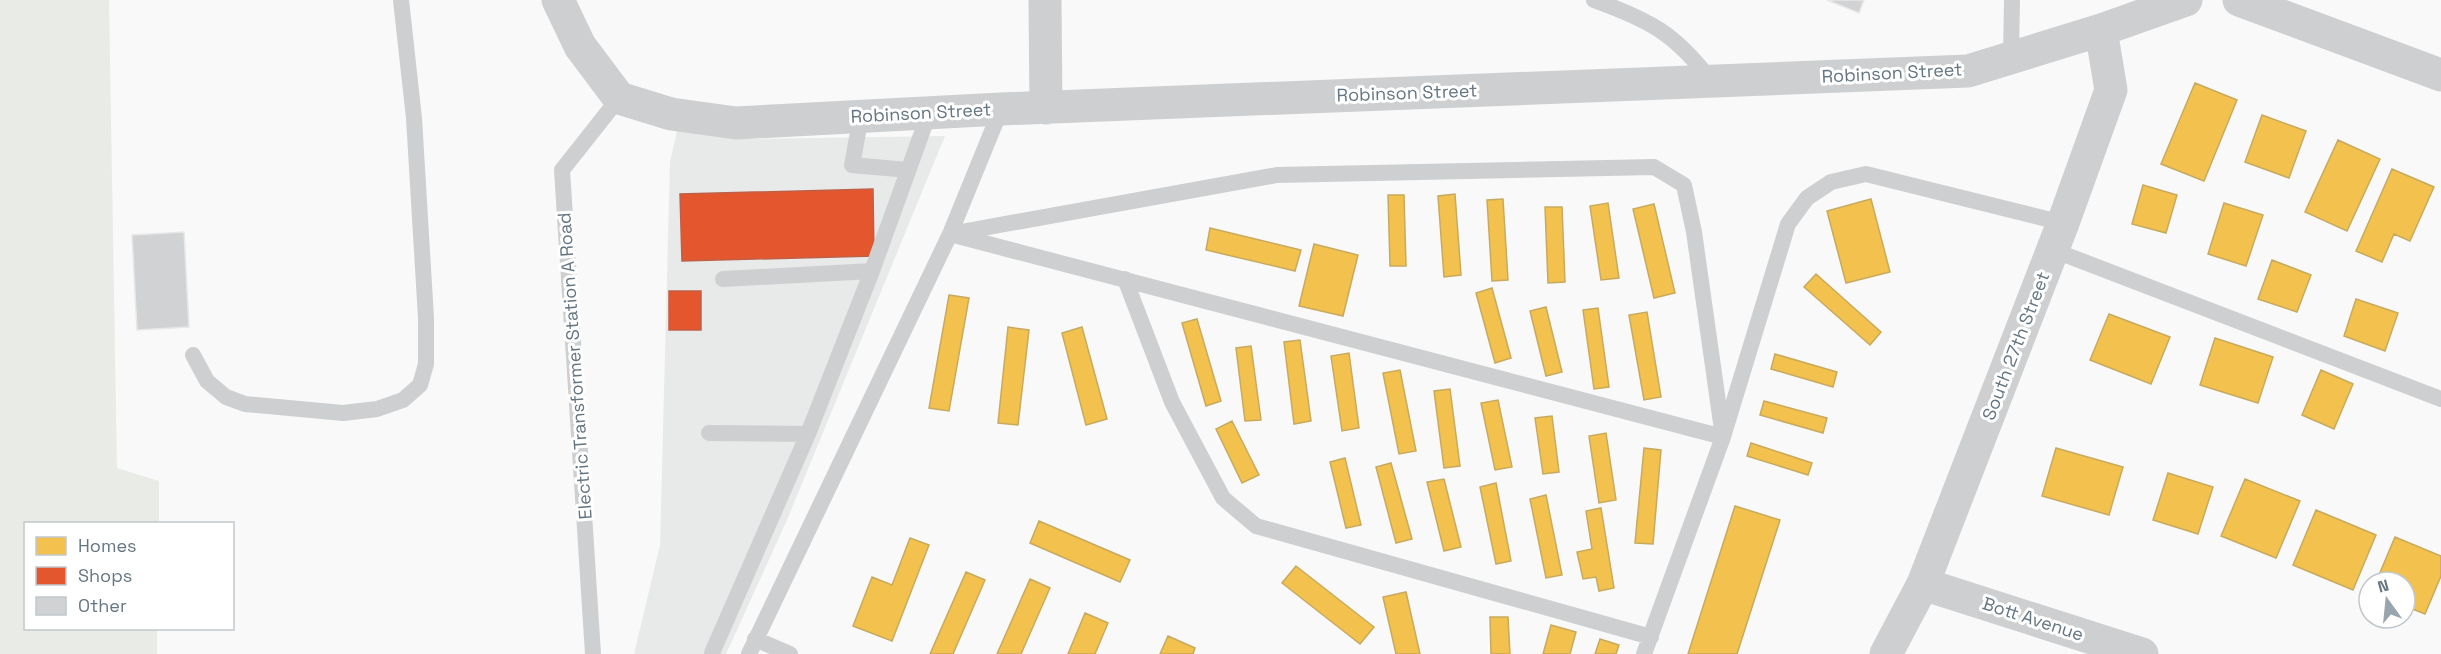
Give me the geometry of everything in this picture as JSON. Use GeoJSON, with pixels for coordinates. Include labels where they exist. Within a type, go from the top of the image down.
{"type":"FeatureCollection","features":[{"type":"Feature","properties":{"kind":"street"},"geometry":{"type":"LineString","coordinates":[[558,0],[580,46],[619,98]]}},
{"type":"Feature","properties":{"kind":"street"},"geometry":{"type":"LineString","coordinates":[[1045,0],[1046,108]]}},
{"type":"Feature","properties":{"kind":"street","name":"Robinson Street"},"geometry":{"type":"LineString","coordinates":[[619,98],[671,114],[736,123],[1001,109],[1968,71],[2101,30],[2186,0]]}},
{"type":"Feature","properties":{"kind":"street"},"geometry":{"type":"LineString","coordinates":[[2239,0],[2441,75]]}},
{"type":"Feature","properties":{"kind":"street","name":"South 27th Street"},"geometry":{"type":"LineString","coordinates":[[1886,654],[1923,584],[2058,236],[2111,90],[2101,30]]}},
{"type":"Feature","properties":{"kind":"street","name":"Bott Avenue"},"geometry":{"type":"LineString","coordinates":[[1923,584],[2142,654]]}},
{"type":"Feature","properties":{"kind":"lane"},"geometry":{"type":"LineString","coordinates":[[193,355],[207,381],[226,397],[245,404],[343,413],[377,409],[403,400],[420,385],[426,364],[426,318],[414,118],[401,0]]}},
{"type":"Feature","properties":{"kind":"lane"},"geometry":{"type":"LineString","coordinates":[[1594,0],[1633,14],[1661,29],[1691,55],[1711,81]]}},
{"type":"Feature","properties":{"kind":"lane"},"geometry":{"type":"LineString","coordinates":[[2011,58],[2012,0]]}},
{"type":"Feature","properties":{"kind":"lane","name":"Electric Transformer Station A Road"},"geometry":{"type":"LineString","coordinates":[[593,654],[562,170],[619,98]]}},
{"type":"Feature","properties":{"kind":"lane"},"geometry":{"type":"LineString","coordinates":[[790,654],[752,647],[950,234],[1001,109]]}},
{"type":"Feature","properties":{"kind":"lane"},"geometry":{"type":"LineString","coordinates":[[712,653],[808,434],[872,271],[929,113]]}},
{"type":"Feature","properties":{"kind":"lane"},"geometry":{"type":"LineString","coordinates":[[861,116],[852,165],[908,170]]}},
{"type":"Feature","properties":{"kind":"lane"},"geometry":{"type":"LineString","coordinates":[[950,234],[1277,175],[1653,167],[1684,185],[1695,232],[1723,437]]}},
{"type":"Feature","properties":{"kind":"lane"},"geometry":{"type":"LineString","coordinates":[[1644,654],[1723,437],[1788,224],[1807,198],[1831,182],[1866,174],[2058,236],[2441,399]]}},
{"type":"Feature","properties":{"kind":"lane"},"geometry":{"type":"LineString","coordinates":[[950,234],[1723,437]]}},
{"type":"Feature","properties":{"kind":"lane"},"geometry":{"type":"LineString","coordinates":[[723,279],[872,271]]}},
{"type":"Feature","properties":{"kind":"lane"},"geometry":{"type":"LineString","coordinates":[[1125,279],[1172,402],[1223,498],[1256,526],[1651,637]]}},
{"type":"Feature","properties":{"kind":"lane"},"geometry":{"type":"LineString","coordinates":[[709,433],[808,434]]}},
{"type":"Feature","properties":{"kind":"shaded area"},"geometry":{"type":"Polygon","coordinates":[[[0,0],[109,0],[117,468],[159,481],[159,522],[24,522],[24,630],[157,630],[157,654],[0,654],[0,0]]]}},
{"type":"Feature","properties":{"kind":"shaded area"},"geometry":{"type":"Polygon","coordinates":[[[681,115],[742,139],[945,136],[787,520],[726,654],[634,654],[660,545],[670,161],[681,115]]]}},
{"type":"Feature","properties":{"kind":"building: Homes"},"geometry":{"type":"Polygon","coordinates":[[[2195,83],[2237,100],[2204,181],[2161,164],[2195,83]]]}},
{"type":"Feature","properties":{"kind":"building: Homes"},"geometry":{"type":"Polygon","coordinates":[[[2262,115],[2306,131],[2289,178],[2245,162],[2262,115]]]}},
{"type":"Feature","properties":{"kind":"building: Homes"},"geometry":{"type":"Polygon","coordinates":[[[2338,140],[2380,159],[2347,231],[2305,212],[2338,140]]]}},
{"type":"Feature","properties":{"kind":"building: Homes"},"geometry":{"type":"Polygon","coordinates":[[[2392,169],[2434,187],[2410,241],[2394,234],[2382,262],[2356,251],[2392,169]]]}},
{"type":"Feature","properties":{"kind":"building: Homes"},"geometry":{"type":"Polygon","coordinates":[[[2143,185],[2177,195],[2166,233],[2132,224],[2143,185]]]}},
{"type":"Feature","properties":{"kind":"building: Homes"},"geometry":{"type":"Polygon","coordinates":[[[1455,194],[1461,275],[1444,277],[1438,196],[1455,194]]]}},
{"type":"Feature","properties":{"kind":"building: Homes"},"geometry":{"type":"Polygon","coordinates":[[[1388,195],[1404,195],[1406,266],[1390,266],[1388,195]]]}},
{"type":"Feature","properties":{"kind":"building: Homes"},"geometry":{"type":"Polygon","coordinates":[[[1503,199],[1508,280],[1492,281],[1487,200],[1503,199]]]}},
{"type":"Feature","properties":{"kind":"building: Homes"},"geometry":{"type":"Polygon","coordinates":[[[1871,199],[1890,272],[1846,283],[1827,211],[1871,199]]]}},
{"type":"Feature","properties":{"kind":"building: Homes"},"geometry":{"type":"Polygon","coordinates":[[[1608,203],[1619,278],[1601,280],[1590,206],[1608,203]]]}},
{"type":"Feature","properties":{"kind":"building: Homes"},"geometry":{"type":"Polygon","coordinates":[[[2224,203],[2263,215],[2246,266],[2208,254],[2224,203]]]}},
{"type":"Feature","properties":{"kind":"building: Homes"},"geometry":{"type":"Polygon","coordinates":[[[1654,204],[1675,293],[1654,298],[1633,209],[1654,204]]]}},
{"type":"Feature","properties":{"kind":"building: Homes"},"geometry":{"type":"Polygon","coordinates":[[[1545,207],[1562,207],[1565,282],[1548,283],[1545,207]]]}},
{"type":"Feature","properties":{"kind":"building: Homes"},"geometry":{"type":"Polygon","coordinates":[[[1210,228],[1301,250],[1295,271],[1206,250],[1210,228]]]}},
{"type":"Feature","properties":{"kind":"building: Homes"},"geometry":{"type":"Polygon","coordinates":[[[1314,244],[1358,255],[1343,316],[1299,306],[1314,244]]]}},
{"type":"Feature","properties":{"kind":"building: Homes"},"geometry":{"type":"Polygon","coordinates":[[[2272,260],[2311,275],[2297,312],[2258,299],[2272,260]]]}},
{"type":"Feature","properties":{"kind":"building: Homes"},"geometry":{"type":"Polygon","coordinates":[[[1816,274],[1881,332],[1870,345],[1804,287],[1816,274]]]}},
{"type":"Feature","properties":{"kind":"building: Homes"},"geometry":{"type":"Polygon","coordinates":[[[1492,288],[1511,358],[1495,363],[1476,293],[1492,288]]]}},
{"type":"Feature","properties":{"kind":"building: Homes"},"geometry":{"type":"Polygon","coordinates":[[[949,295],[969,298],[949,411],[929,408],[949,295]]]}},
{"type":"Feature","properties":{"kind":"building: Homes"},"geometry":{"type":"Polygon","coordinates":[[[2356,299],[2398,313],[2385,351],[2344,336],[2356,299]]]}},
{"type":"Feature","properties":{"kind":"building: Homes"},"geometry":{"type":"Polygon","coordinates":[[[1546,307],[1562,372],[1546,376],[1530,311],[1546,307]]]}},
{"type":"Feature","properties":{"kind":"building: Homes"},"geometry":{"type":"Polygon","coordinates":[[[1598,308],[1609,387],[1594,389],[1583,310],[1598,308]]]}},
{"type":"Feature","properties":{"kind":"building: Homes"},"geometry":{"type":"Polygon","coordinates":[[[1647,312],[1661,397],[1644,400],[1629,315],[1647,312]]]}},
{"type":"Feature","properties":{"kind":"building: Homes"},"geometry":{"type":"Polygon","coordinates":[[[2109,314],[2170,337],[2151,384],[2090,360],[2109,314]]]}},
{"type":"Feature","properties":{"kind":"building: Homes"},"geometry":{"type":"Polygon","coordinates":[[[1197,319],[1221,401],[1206,406],[1182,323],[1197,319]]]}},
{"type":"Feature","properties":{"kind":"building: Homes"},"geometry":{"type":"Polygon","coordinates":[[[1008,327],[1029,330],[1018,425],[998,423],[1008,327]]]}},
{"type":"Feature","properties":{"kind":"building: Homes"},"geometry":{"type":"Polygon","coordinates":[[[1082,327],[1107,419],[1086,425],[1062,333],[1082,327]]]}},
{"type":"Feature","properties":{"kind":"building: Homes"},"geometry":{"type":"Polygon","coordinates":[[[2215,338],[2273,357],[2258,403],[2200,385],[2215,338]]]}},
{"type":"Feature","properties":{"kind":"building: Homes"},"geometry":{"type":"Polygon","coordinates":[[[1300,340],[1311,421],[1294,424],[1284,342],[1300,340]]]}},
{"type":"Feature","properties":{"kind":"building: Homes"},"geometry":{"type":"Polygon","coordinates":[[[1251,346],[1261,420],[1245,421],[1236,348],[1251,346]]]}},
{"type":"Feature","properties":{"kind":"building: Homes"},"geometry":{"type":"Polygon","coordinates":[[[1349,353],[1359,428],[1342,431],[1331,356],[1349,353]]]}},
{"type":"Feature","properties":{"kind":"building: Homes"},"geometry":{"type":"Polygon","coordinates":[[[1775,354],[1837,372],[1833,387],[1771,369],[1775,354]]]}},
{"type":"Feature","properties":{"kind":"building: Homes"},"geometry":{"type":"Polygon","coordinates":[[[1400,370],[1416,451],[1399,454],[1383,373],[1400,370]]]}},
{"type":"Feature","properties":{"kind":"building: Homes"},"geometry":{"type":"Polygon","coordinates":[[[2321,370],[2353,384],[2334,429],[2302,415],[2321,370]]]}},
{"type":"Feature","properties":{"kind":"building: Homes"},"geometry":{"type":"Polygon","coordinates":[[[1450,389],[1460,466],[1444,468],[1434,391],[1450,389]]]}},
{"type":"Feature","properties":{"kind":"building: Homes"},"geometry":{"type":"Polygon","coordinates":[[[1498,400],[1512,467],[1495,470],[1481,403],[1498,400]]]}},
{"type":"Feature","properties":{"kind":"building: Homes"},"geometry":{"type":"Polygon","coordinates":[[[1764,401],[1827,418],[1823,433],[1760,415],[1764,401]]]}},
{"type":"Feature","properties":{"kind":"building: Homes"},"geometry":{"type":"Polygon","coordinates":[[[1552,416],[1559,472],[1543,474],[1535,418],[1552,416]]]}},
{"type":"Feature","properties":{"kind":"building: Homes"},"geometry":{"type":"Polygon","coordinates":[[[1232,421],[1259,475],[1242,483],[1216,429],[1232,421]]]}},
{"type":"Feature","properties":{"kind":"building: Homes"},"geometry":{"type":"Polygon","coordinates":[[[1606,433],[1616,500],[1599,503],[1589,436],[1606,433]]]}},
{"type":"Feature","properties":{"kind":"building: Homes"},"geometry":{"type":"Polygon","coordinates":[[[1751,443],[1812,463],[1808,475],[1747,456],[1751,443]]]}},
{"type":"Feature","properties":{"kind":"building: Homes"},"geometry":{"type":"Polygon","coordinates":[[[1644,448],[1661,450],[1653,544],[1635,543],[1644,448]]]}},
{"type":"Feature","properties":{"kind":"building: Homes"},"geometry":{"type":"Polygon","coordinates":[[[2056,448],[2123,467],[2109,515],[2042,496],[2056,448]]]}},
{"type":"Feature","properties":{"kind":"building: Homes"},"geometry":{"type":"Polygon","coordinates":[[[1345,458],[1361,525],[1346,528],[1330,462],[1345,458]]]}},
{"type":"Feature","properties":{"kind":"building: Homes"},"geometry":{"type":"Polygon","coordinates":[[[1391,463],[1412,539],[1396,543],[1376,467],[1391,463]]]}},
{"type":"Feature","properties":{"kind":"building: Homes"},"geometry":{"type":"Polygon","coordinates":[[[2168,473],[2213,487],[2198,534],[2153,520],[2168,473]]]}},
{"type":"Feature","properties":{"kind":"building: Homes"},"geometry":{"type":"Polygon","coordinates":[[[1444,479],[1461,547],[1444,551],[1427,482],[1444,479]]]}},
{"type":"Feature","properties":{"kind":"building: Homes"},"geometry":{"type":"Polygon","coordinates":[[[2245,479],[2300,501],[2276,558],[2221,536],[2245,479]]]}},
{"type":"Feature","properties":{"kind":"building: Homes"},"geometry":{"type":"Polygon","coordinates":[[[1496,483],[1511,561],[1496,564],[1480,487],[1496,483]]]}},
{"type":"Feature","properties":{"kind":"building: Homes"},"geometry":{"type":"Polygon","coordinates":[[[1546,495],[1562,575],[1546,578],[1530,499],[1546,495]]]}},
{"type":"Feature","properties":{"kind":"building: Homes"},"geometry":{"type":"Polygon","coordinates":[[[1735,506],[1780,520],[1737,654],[1688,654],[1735,506]]]}},
{"type":"Feature","properties":{"kind":"building: Homes"},"geometry":{"type":"Polygon","coordinates":[[[1601,508],[1614,588],[1599,591],[1596,577],[1583,579],[1577,552],[1592,549],[1586,511],[1601,508]]]}},
{"type":"Feature","properties":{"kind":"building: Homes"},"geometry":{"type":"Polygon","coordinates":[[[2316,510],[2376,535],[2361,570],[2357,570],[2357,580],[2353,590],[2293,565],[2316,510]]]}},
{"type":"Feature","properties":{"kind":"building: Homes"},"geometry":{"type":"Polygon","coordinates":[[[1039,521],[1130,560],[1120,582],[1030,543],[1039,521]]]}},
{"type":"Feature","properties":{"kind":"building: Homes"},"geometry":{"type":"Polygon","coordinates":[[[2395,537],[2441,556],[2441,576],[2425,614],[2417,611],[2417,570],[2381,570],[2395,537]]]}},
{"type":"Feature","properties":{"kind":"building: Homes"},"geometry":{"type":"Polygon","coordinates":[[[910,538],[929,545],[892,641],[853,626],[872,577],[892,585],[910,538]]]}},
{"type":"Feature","properties":{"kind":"building: Homes"},"geometry":{"type":"Polygon","coordinates":[[[1296,566],[1374,627],[1360,644],[1282,583],[1296,566]]]}},
{"type":"Feature","properties":{"kind":"building: Homes"},"geometry":{"type":"Polygon","coordinates":[[[966,572],[985,580],[953,654],[930,654],[966,572]]]}},
{"type":"Feature","properties":{"kind":"building: Homes"},"geometry":{"type":"Polygon","coordinates":[[[1030,579],[1050,588],[1021,654],[997,654],[1030,579]]]}},
{"type":"Feature","properties":{"kind":"building: Homes"},"geometry":{"type":"Polygon","coordinates":[[[1406,592],[1420,654],[1396,654],[1383,597],[1406,592]]]}},
{"type":"Feature","properties":{"kind":"building: Homes"},"geometry":{"type":"Polygon","coordinates":[[[1085,613],[1108,623],[1095,654],[1068,654],[1085,613]]]}},
{"type":"Feature","properties":{"kind":"building: Homes"},"geometry":{"type":"Polygon","coordinates":[[[1490,617],[1508,617],[1510,654],[1491,654],[1490,617]]]}},
{"type":"Feature","properties":{"kind":"building: Homes"},"geometry":{"type":"Polygon","coordinates":[[[1551,625],[1576,632],[1570,654],[1543,654],[1551,625]]]}},
{"type":"Feature","properties":{"kind":"building: Homes"},"geometry":{"type":"Polygon","coordinates":[[[1168,636],[1195,648],[1193,654],[1160,654],[1168,636]]]}},
{"type":"Feature","properties":{"kind":"building: Homes"},"geometry":{"type":"Polygon","coordinates":[[[1600,639],[1619,645],[1616,654],[1595,654],[1600,639]]]}},
{"type":"Feature","properties":{"kind":"building: Shops"},"geometry":{"type":"Polygon","coordinates":[[[873,189],[874,256],[682,261],[680,194],[873,189]]]}},
{"type":"Feature","properties":{"kind":"building: Shops"},"geometry":{"type":"Polygon","coordinates":[[[669,291],[701,291],[701,330],[669,330],[669,291]]]}},
{"type":"Feature","properties":{"kind":"building: Other"},"geometry":{"type":"Polygon","coordinates":[[[1827,0],[1864,0],[1859,13],[1827,0]]]}},
{"type":"Feature","properties":{"kind":"building: Other"},"geometry":{"type":"Polygon","coordinates":[[[184,232],[189,327],[137,330],[132,235],[184,232]]]}}]}
